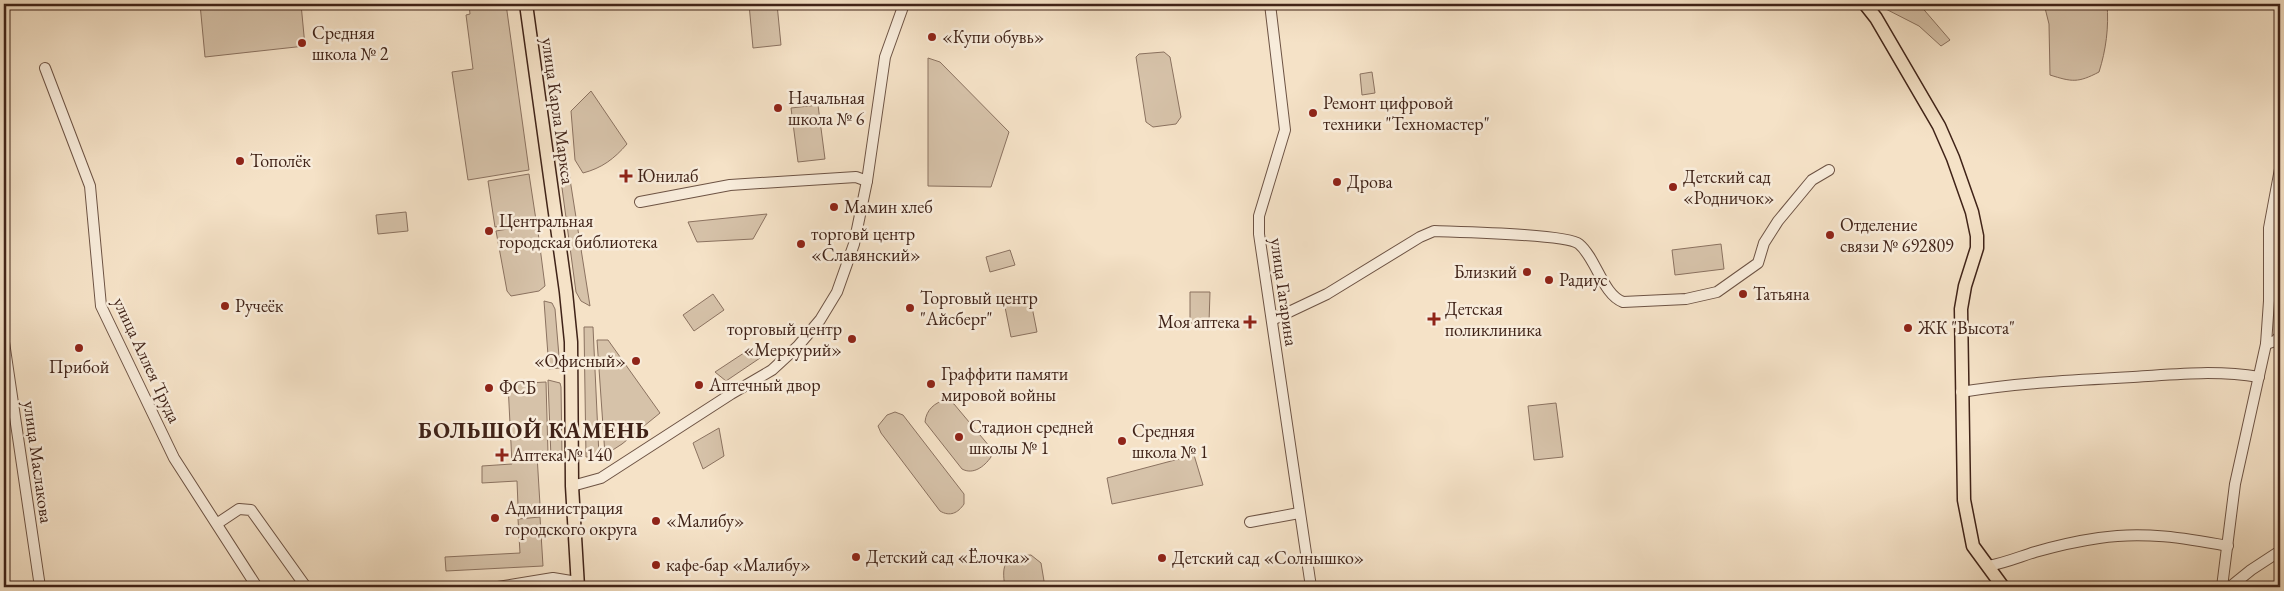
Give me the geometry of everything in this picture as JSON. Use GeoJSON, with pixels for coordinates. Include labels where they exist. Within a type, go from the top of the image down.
{"type":"FeatureCollection","features":[{"type":"Feature","properties":{"kind":"main road","name":"улица Карла Маркса"},"geometry":{"type":"LineString","coordinates":[[526,4],[566,292],[573,404],[572,486],[578,585]]}},
{"type":"Feature","properties":{"kind":"main road"},"geometry":{"type":"LineString","coordinates":[[1865,4],[1876,18],[1939,126],[1953,158],[1972,212],[1977,236],[1977,248],[1965,286],[1961,308],[1964,500],[1974,546],[2003,587]]}},
{"type":"Feature","properties":{"kind":"street"},"geometry":{"type":"LineString","coordinates":[[572,486],[601,478],[723,398],[772,370],[798,346],[820,320],[837,292],[854,244],[867,181],[885,58],[904,4]]}},
{"type":"Feature","properties":{"kind":"street","name":"улица Гагарина"},"geometry":{"type":"LineString","coordinates":[[1270,4],[1285,130],[1259,216],[1259,234],[1311,587]]}},
{"type":"Feature","properties":{"kind":"street","name":"улица Аллея Труда"},"geometry":{"type":"LineString","coordinates":[[46,68],[90,186],[101,306],[174,458],[258,587]]}},
{"type":"Feature","properties":{"kind":"street"},"geometry":{"type":"LineString","coordinates":[[1272,320],[1327,294],[1420,237],[1434,231],[1532,236],[1579,243],[1591,259],[1614,298],[1623,302],[1686,299],[1717,292],[1758,263],[1764,243],[1778,221],[1812,180],[1829,170]]}},
{"type":"Feature","properties":{"kind":"street"},"geometry":{"type":"LineString","coordinates":[[2222,587],[2235,484],[2266,344],[2269,301],[2269,228],[2278,197],[2280,170]]}},
{"type":"Feature","properties":{"kind":"street"},"geometry":{"type":"LineString","coordinates":[[640,202],[730,185],[856,177],[867,181]]}},
{"type":"Feature","properties":{"kind":"street"},"geometry":{"type":"LineString","coordinates":[[2266,344],[2275,342],[2280,336]]}},
{"type":"Feature","properties":{"kind":"street","name":"улица Маслакова"},"geometry":{"type":"LineString","coordinates":[[4,342],[40,587]]}},
{"type":"Feature","properties":{"kind":"street"},"geometry":{"type":"LineString","coordinates":[[1961,392],[2026,383],[2141,376],[2223,373],[2259,378]]}},
{"type":"Feature","properties":{"kind":"street"},"geometry":{"type":"LineString","coordinates":[[218,524],[239,509],[251,510],[306,587]]}},
{"type":"Feature","properties":{"kind":"street"},"geometry":{"type":"LineString","coordinates":[[1250,522],[1299,513]]}},
{"type":"Feature","properties":{"kind":"street"},"geometry":{"type":"LineString","coordinates":[[1988,566],[2008,562],[2043,550],[2121,535],[2151,534],[2228,546]]}},
{"type":"Feature","properties":{"kind":"street"},"geometry":{"type":"LineString","coordinates":[[2230,587],[2280,551]]}},
{"type":"Feature","properties":{"kind":"street"},"geometry":{"type":"LineString","coordinates":[[235,572],[248,571]]}},
{"type":"Feature","properties":{"kind":"street"},"geometry":{"type":"LineString","coordinates":[[498,587],[553,578],[578,585]]}},
{"type":"Feature","properties":{"kind":"street"},"geometry":{"type":"LineString","coordinates":[[565,587],[578,585]]}},
{"type":"Feature","properties":{"kind":"shaded area"},"geometry":{"type":"Polygon","coordinates":[[[200,4],[301,4],[305,46],[205,57],[200,4]]]}},
{"type":"Feature","properties":{"kind":"shaded area"},"geometry":{"type":"Polygon","coordinates":[[[469,4],[506,4],[529,170],[468,180],[452,72],[473,69],[466,15],[470,14],[469,4]]]}},
{"type":"Feature","properties":{"kind":"shaded area"},"geometry":{"type":"Polygon","coordinates":[[[749,4],[777,4],[781,45],[753,48],[749,4]]]}},
{"type":"Feature","properties":{"kind":"shaded area"},"geometry":{"type":"Polygon","coordinates":[[[1876,4],[1919,4],[1950,40],[1941,46],[1919,26],[1876,4]]]}},
{"type":"Feature","properties":{"kind":"shaded area"},"geometry":{"type":"Polygon","coordinates":[[[2044,4],[2107,4],[2106,38],[2099,72],[2080,80],[2064,79],[2050,75],[2049,24],[2044,4]]]}},
{"type":"Feature","properties":{"kind":"shaded area"},"geometry":{"type":"Polygon","coordinates":[[[1164,52],[1170,57],[1181,117],[1176,124],[1153,127],[1146,122],[1136,57],[1139,54],[1164,52]]]}},
{"type":"Feature","properties":{"kind":"shaded area"},"geometry":{"type":"Polygon","coordinates":[[[928,58],[940,62],[1009,132],[991,187],[928,186],[928,58]]]}},
{"type":"Feature","properties":{"kind":"shaded area"},"geometry":{"type":"Polygon","coordinates":[[[1372,72],[1375,93],[1362,95],[1360,74],[1372,72]]]}},
{"type":"Feature","properties":{"kind":"shaded area"},"geometry":{"type":"Polygon","coordinates":[[[591,91],[627,144],[607,162],[583,173],[575,160],[571,111],[591,91]]]}},
{"type":"Feature","properties":{"kind":"shaded area"},"geometry":{"type":"Polygon","coordinates":[[[818,105],[825,159],[798,162],[791,108],[818,105]]]}},
{"type":"Feature","properties":{"kind":"shaded area"},"geometry":{"type":"Polygon","coordinates":[[[560,173],[569,173],[590,306],[581,301],[576,292],[560,173]]]}},
{"type":"Feature","properties":{"kind":"shaded area"},"geometry":{"type":"Polygon","coordinates":[[[529,174],[536,220],[495,227],[488,181],[529,174]]]}},
{"type":"Feature","properties":{"kind":"shaded area"},"geometry":{"type":"Polygon","coordinates":[[[406,212],[408,231],[378,234],[376,215],[406,212]]]}},
{"type":"Feature","properties":{"kind":"shaded area"},"geometry":{"type":"Polygon","coordinates":[[[767,214],[753,239],[697,242],[688,222],[767,214]]]}},
{"type":"Feature","properties":{"kind":"shaded area"},"geometry":{"type":"Polygon","coordinates":[[[537,224],[545,286],[539,291],[511,296],[507,291],[496,231],[537,224]]]}},
{"type":"Feature","properties":{"kind":"shaded area"},"geometry":{"type":"Polygon","coordinates":[[[1721,244],[1724,269],[1675,275],[1672,250],[1721,244]]]}},
{"type":"Feature","properties":{"kind":"shaded area"},"geometry":{"type":"Polygon","coordinates":[[[1010,250],[1015,265],[990,272],[986,257],[1010,250]]]}},
{"type":"Feature","properties":{"kind":"shaded area"},"geometry":{"type":"Polygon","coordinates":[[[1190,292],[1210,292],[1209,323],[1190,323],[1190,292]]]}},
{"type":"Feature","properties":{"kind":"shaded area"},"geometry":{"type":"Polygon","coordinates":[[[713,294],[724,310],[694,331],[683,315],[713,294]]]}},
{"type":"Feature","properties":{"kind":"shaded area"},"geometry":{"type":"Polygon","coordinates":[[[1030,297],[1037,332],[1011,337],[1004,302],[1030,297]]]}},
{"type":"Feature","properties":{"kind":"shaded area"},"geometry":{"type":"Polygon","coordinates":[[[544,301],[552,303],[555,309],[560,368],[549,369],[544,301]]]}},
{"type":"Feature","properties":{"kind":"shaded area"},"geometry":{"type":"Polygon","coordinates":[[[584,327],[593,327],[599,456],[586,457],[584,327]]]}},
{"type":"Feature","properties":{"kind":"shaded area"},"geometry":{"type":"Polygon","coordinates":[[[597,340],[608,340],[660,413],[622,444],[605,455],[597,340]]]}},
{"type":"Feature","properties":{"kind":"shaded area"},"geometry":{"type":"Polygon","coordinates":[[[756,345],[763,356],[726,381],[715,372],[756,345]]]}},
{"type":"Feature","properties":{"kind":"shaded area"},"geometry":{"type":"Polygon","coordinates":[[[548,380],[560,383],[561,387],[562,456],[551,458],[548,380]]]}},
{"type":"Feature","properties":{"kind":"shaded area"},"geometry":{"type":"Polygon","coordinates":[[[546,382],[548,454],[537,455],[540,505],[518,506],[517,481],[482,483],[482,466],[512,464],[508,384],[546,382]]]}},
{"type":"Feature","properties":{"kind":"shaded area","name":"Стадион средней школы № 1"},"geometry":{"type":"Polygon","coordinates":[[[946,400],[954,404],[990,447],[991,457],[978,469],[966,471],[962,469],[925,422],[927,414],[932,407],[946,400]]]}},
{"type":"Feature","properties":{"kind":"shaded area"},"geometry":{"type":"Polygon","coordinates":[[[1556,403],[1563,457],[1534,460],[1528,406],[1556,403]]]}},
{"type":"Feature","properties":{"kind":"shaded area"},"geometry":{"type":"Polygon","coordinates":[[[895,412],[903,415],[964,494],[964,504],[956,512],[947,514],[940,511],[881,433],[878,426],[887,415],[895,412]]]}},
{"type":"Feature","properties":{"kind":"shaded area"},"geometry":{"type":"Polygon","coordinates":[[[719,428],[724,456],[703,469],[693,443],[719,428]]]}},
{"type":"Feature","properties":{"kind":"shaded area"},"geometry":{"type":"Polygon","coordinates":[[[1194,455],[1203,485],[1112,504],[1107,478],[1194,455]]]}},
{"type":"Feature","properties":{"kind":"shaded area"},"geometry":{"type":"Polygon","coordinates":[[[540,517],[543,566],[446,571],[445,557],[520,553],[518,519],[540,517]]]}},
{"type":"Feature","properties":{"kind":"shaded area"},"geometry":{"type":"Polygon","coordinates":[[[1031,555],[1041,563],[1045,587],[1005,587],[1004,572],[1007,562],[1015,557],[1031,555]]]}},
{"type":"Feature","properties":{"kind":"place","name":"«Купи обувь»"},"geometry":{"type":"Point","coordinates":[932,37]}},
{"type":"Feature","properties":{"kind":"place","name":"Средняя школа № 2"},"geometry":{"type":"Point","coordinates":[302,43]}},
{"type":"Feature","properties":{"kind":"place","name":"Начальная школа № 6"},"geometry":{"type":"Point","coordinates":[778,108]}},
{"type":"Feature","properties":{"kind":"place","name":"Ремонт цифровой техники \"Техномастер\""},"geometry":{"type":"Point","coordinates":[1313,113]}},
{"type":"Feature","properties":{"kind":"place","name":"Тополёк"},"geometry":{"type":"Point","coordinates":[240,161]}},
{"type":"Feature","properties":{"kind":"place","name":"Юнилаб"},"geometry":{"type":"Point","coordinates":[626,176]}},
{"type":"Feature","properties":{"kind":"place","name":"Дрова"},"geometry":{"type":"Point","coordinates":[1337,182]}},
{"type":"Feature","properties":{"kind":"place","name":"Детский сад «Родничок»"},"geometry":{"type":"Point","coordinates":[1673,187]}},
{"type":"Feature","properties":{"kind":"place","name":"Мамин хлеб"},"geometry":{"type":"Point","coordinates":[834,207]}},
{"type":"Feature","properties":{"kind":"place","name":"Центральная городская библиотека"},"geometry":{"type":"Point","coordinates":[489,231]}},
{"type":"Feature","properties":{"kind":"place","name":"Отделение связи № 692809"},"geometry":{"type":"Point","coordinates":[1830,235]}},
{"type":"Feature","properties":{"kind":"place","name":"торговй центр «Славянский»"},"geometry":{"type":"Point","coordinates":[801,244]}},
{"type":"Feature","properties":{"kind":"place","name":"Близкий"},"geometry":{"type":"Point","coordinates":[1527,272]}},
{"type":"Feature","properties":{"kind":"place","name":"Радиус"},"geometry":{"type":"Point","coordinates":[1549,280]}},
{"type":"Feature","properties":{"kind":"place","name":"Татьяна"},"geometry":{"type":"Point","coordinates":[1743,294]}},
{"type":"Feature","properties":{"kind":"place","name":"Ручеёк"},"geometry":{"type":"Point","coordinates":[225,306]}},
{"type":"Feature","properties":{"kind":"place","name":"Торговый центр \"Айсберг\""},"geometry":{"type":"Point","coordinates":[910,308]}},
{"type":"Feature","properties":{"kind":"place","name":"Детская поликлиника"},"geometry":{"type":"Point","coordinates":[1434,319]}},
{"type":"Feature","properties":{"kind":"place","name":"Моя аптека"},"geometry":{"type":"Point","coordinates":[1250,322]}},
{"type":"Feature","properties":{"kind":"place","name":"ЖК \"Высота\""},"geometry":{"type":"Point","coordinates":[1908,328]}},
{"type":"Feature","properties":{"kind":"place","name":"торговый центр «Меркурий»"},"geometry":{"type":"Point","coordinates":[852,339]}},
{"type":"Feature","properties":{"kind":"place","name":"Прибой"},"geometry":{"type":"Point","coordinates":[79,348]}},
{"type":"Feature","properties":{"kind":"place","name":"«Офисный»"},"geometry":{"type":"Point","coordinates":[636,361]}},
{"type":"Feature","properties":{"kind":"place","name":"Граффити памяти мировой войны"},"geometry":{"type":"Point","coordinates":[931,384]}},
{"type":"Feature","properties":{"kind":"place","name":"Аптечный двор"},"geometry":{"type":"Point","coordinates":[699,385]}},
{"type":"Feature","properties":{"kind":"place","name":"ФСБ"},"geometry":{"type":"Point","coordinates":[489,388]}},
{"type":"Feature","properties":{"kind":"place","name":"Стадион средней школы № 1"},"geometry":{"type":"Point","coordinates":[959,437]}},
{"type":"Feature","properties":{"kind":"place","name":"Средняя школа № 1"},"geometry":{"type":"Point","coordinates":[1122,441]}},
{"type":"Feature","properties":{"kind":"place","name":"Аптека № 140"},"geometry":{"type":"Point","coordinates":[502,455]}},
{"type":"Feature","properties":{"kind":"place","name":"Администрация городского округа"},"geometry":{"type":"Point","coordinates":[495,518]}},
{"type":"Feature","properties":{"kind":"place","name":"«Малибу»"},"geometry":{"type":"Point","coordinates":[656,521]}},
{"type":"Feature","properties":{"kind":"place","name":"Детский сад «Ёлочка»"},"geometry":{"type":"Point","coordinates":[856,557]}},
{"type":"Feature","properties":{"kind":"place","name":"Детский сад «Солнышко»"},"geometry":{"type":"Point","coordinates":[1162,558]}},
{"type":"Feature","properties":{"kind":"place","name":"кафе-бар «Малибу»"},"geometry":{"type":"Point","coordinates":[656,565]}},
{"type":"Feature","properties":{"kind":"district","name":"БОЛЬШОЙ КАМЕНЬ"},"geometry":{"type":"Point","coordinates":[534,430]}}]}
